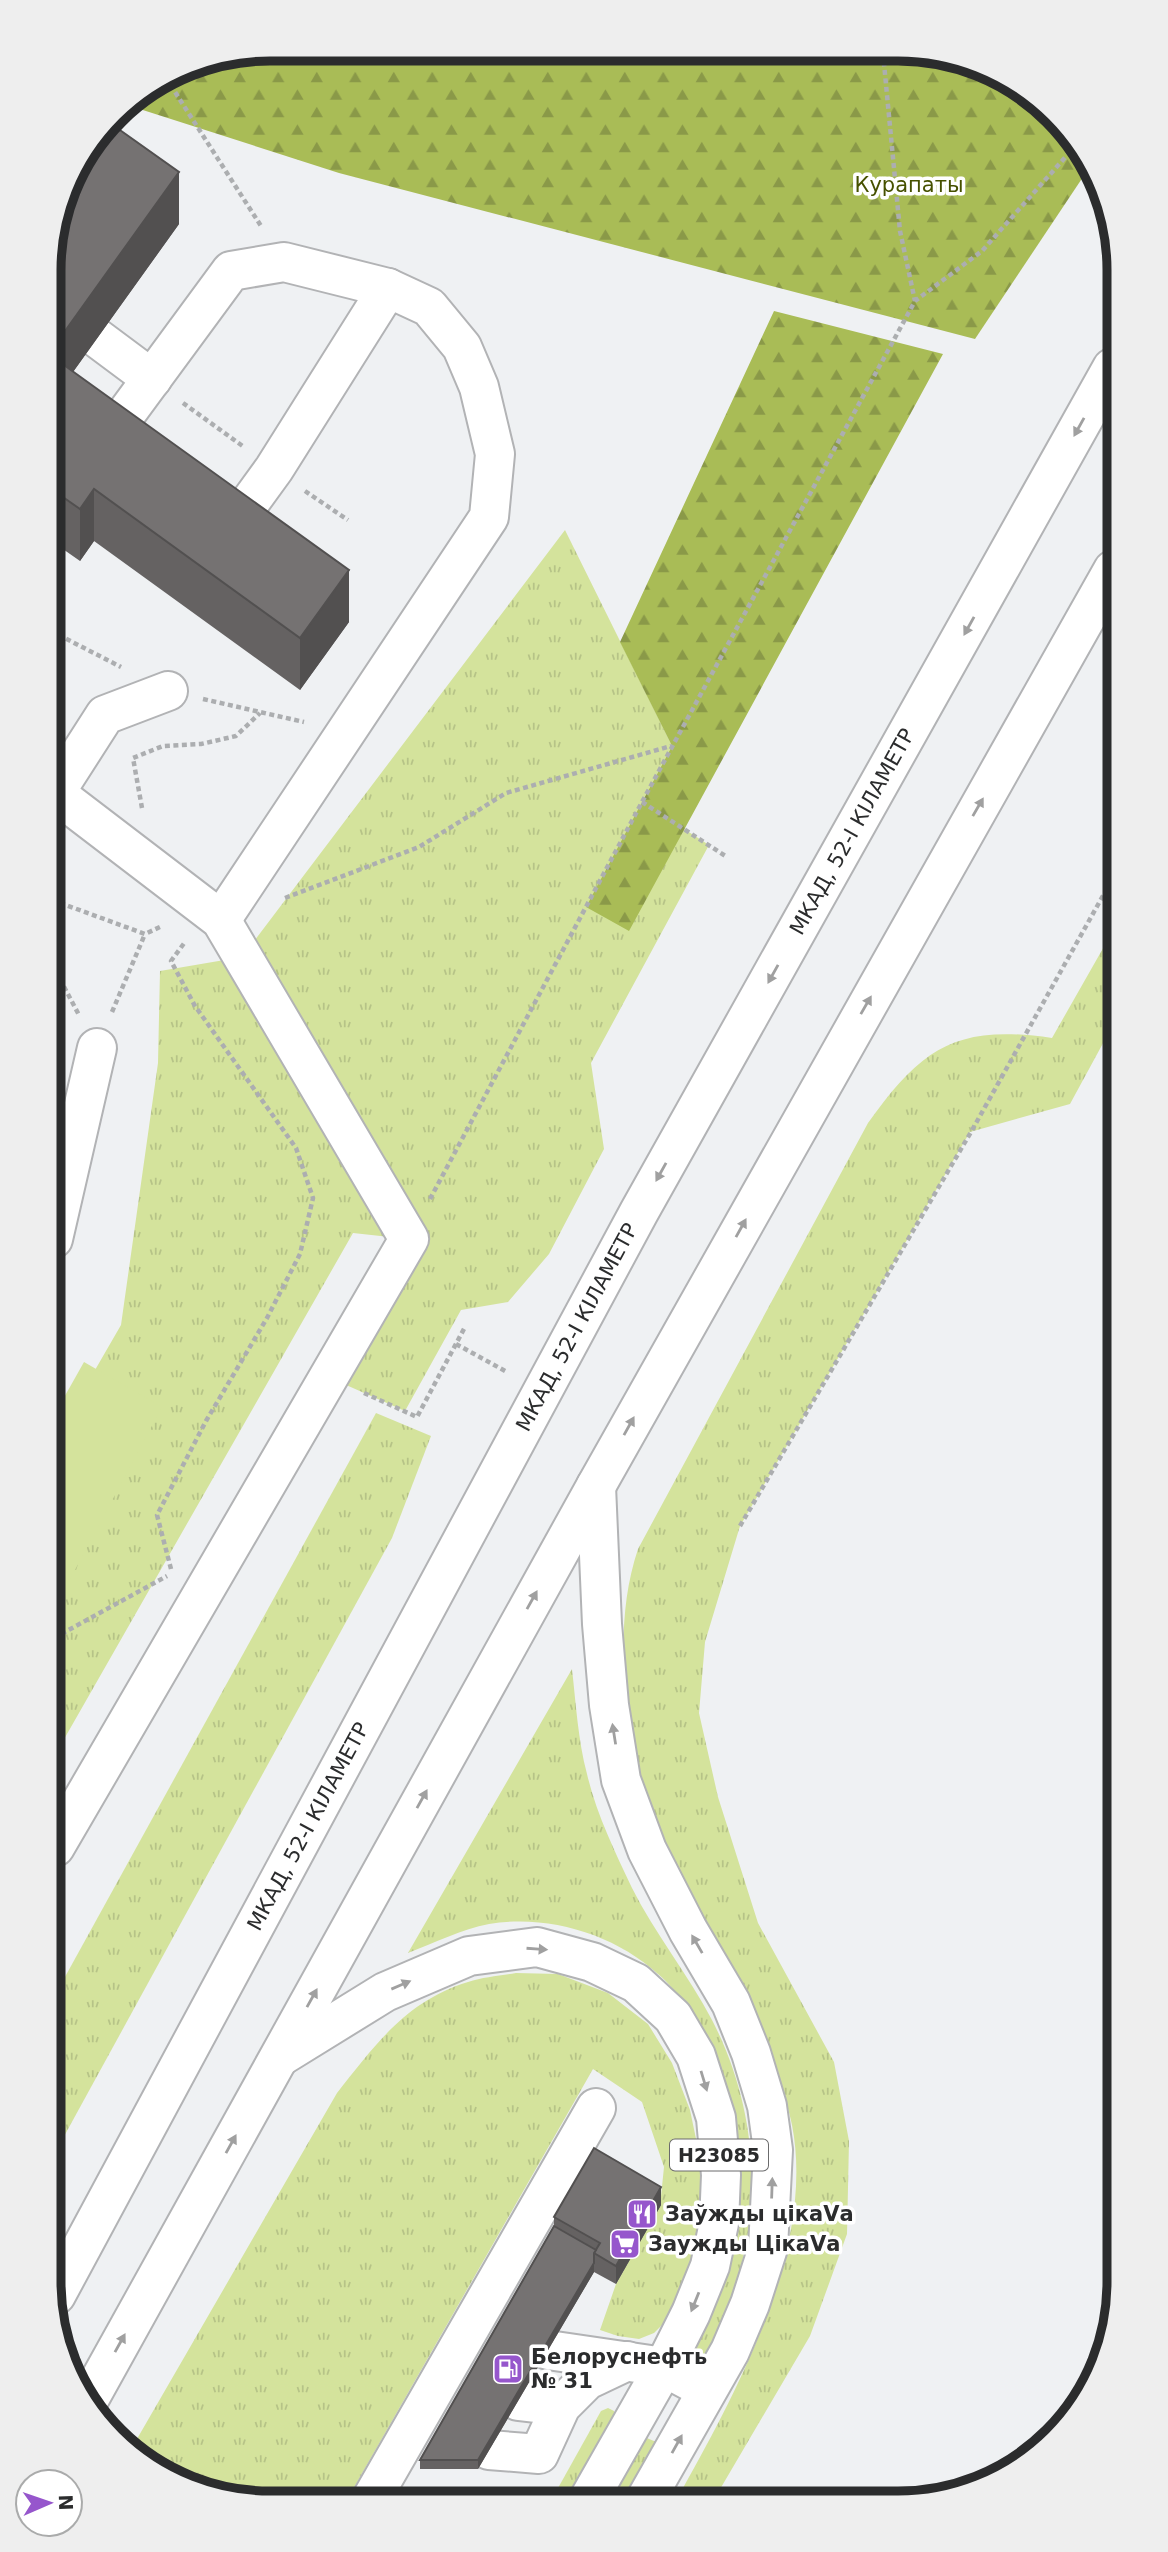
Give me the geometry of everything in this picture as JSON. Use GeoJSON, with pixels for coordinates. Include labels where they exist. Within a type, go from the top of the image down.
{"type":"FeatureCollection","features":[{"type":"Feature","properties":{"kind":"main road"},"geometry":{"type":"LineString","coordinates":[[114,430],[231,271],[284,262],[388,288],[429,307],[462,347],[479,387],[495,454],[489,517],[218,909]]}},
{"type":"Feature","properties":{"kind":"main road"},"geometry":{"type":"LineString","coordinates":[[245,509],[274,469],[388,288]]}},
{"type":"Feature","properties":{"kind":"main road"},"geometry":{"type":"LineString","coordinates":[[97,338],[152,379]]}},
{"type":"Feature","properties":{"kind":"main road","name":"МКАД, 52-І КІЛАМЕТР"},"geometry":{"type":"LineString","coordinates":[[61,2286],[639,1212],[1107,377]]}},
{"type":"Feature","properties":{"kind":"main road"},"geometry":{"type":"LineString","coordinates":[[93,2392],[596,1486],[1107,581]]}},
{"type":"Feature","properties":{"kind":"main road"},"geometry":{"type":"LineString","coordinates":[[62,779],[105,715],[169,691]]}},
{"type":"Feature","properties":{"kind":"main road"},"geometry":{"type":"LineString","coordinates":[[61,1836],[408,1239],[218,909],[141,860],[62,799]]}},
{"type":"Feature","properties":{"kind":"main road"},"geometry":{"type":"LineString","coordinates":[[62,1201],[96,1048]]}},
{"type":"Feature","properties":{"kind":"main road","name":"Н23085"},"geometry":{"type":"LineString","coordinates":[[596,1486],[608,1691],[621,1780],[647,1850],[688,1930],[731,2003],[751,2053],[767,2106],[773,2150],[768,2248],[750,2304],[730,2351],[650,2491]]}},
{"type":"Feature","properties":{"kind":"main road","name":"Н23085"},"geometry":{"type":"LineString","coordinates":[[279,2058],[385,1992],[469,1956],[537,1947],[592,1962],[636,1983],[673,2017],[696,2056],[716,2118],[721,2175],[719,2223],[710,2266],[691,2313],[645,2364],[592,2491]]}},
{"type":"Feature","properties":{"kind":"main road"},"geometry":{"type":"LineString","coordinates":[[378,2491],[418,2445],[478,2340],[596,2108]]}},
{"type":"Feature","properties":{"kind":"main road"},"geometry":{"type":"LineString","coordinates":[[548,2350],[645,2364],[707,2390]]}},
{"type":"Feature","properties":{"kind":"main road"},"geometry":{"type":"LineString","coordinates":[[489,2450],[539,2454],[561,2406],[587,2379],[645,2364]]}},
{"type":"Feature","properties":{"kind":"main road"},"geometry":{"type":"LineString","coordinates":[[518,2401],[561,2406]]}},
{"type":"Feature","properties":{"kind":"path"},"geometry":{"type":"LineString","coordinates":[[884,61],[900,231],[915,301]]}},
{"type":"Feature","properties":{"kind":"path"},"geometry":{"type":"LineString","coordinates":[[171,87],[284,262]]}},
{"type":"Feature","properties":{"kind":"path"},"geometry":{"type":"LineString","coordinates":[[408,1239],[672,746],[915,301],[982,251],[1070,152]]}},
{"type":"Feature","properties":{"kind":"path"},"geometry":{"type":"LineString","coordinates":[[141,860],[144,821],[133,758],[163,746],[201,744],[236,736],[261,712]]}},
{"type":"Feature","properties":{"kind":"path"},"geometry":{"type":"LineString","coordinates":[[62,904],[145,934],[218,909],[283,899],[419,847],[506,793],[672,746]]}},
{"type":"Feature","properties":{"kind":"path"},"geometry":{"type":"LineString","coordinates":[[642,802],[727,857]]}},
{"type":"Feature","properties":{"kind":"path"},"geometry":{"type":"LineString","coordinates":[[740,1526],[971,1132],[1107,889]]}},
{"type":"Feature","properties":{"kind":"path"},"geometry":{"type":"LineString","coordinates":[[61,1634],[172,1573],[157,1515],[206,1421],[268,1318],[300,1254],[313,1198],[296,1149],[195,1006],[171,961],[188,939],[218,909]]}},
{"type":"Feature","properties":{"kind":"path"},"geometry":{"type":"LineString","coordinates":[[96,1048],[145,934]]}},
{"type":"Feature","properties":{"kind":"path"},"geometry":{"type":"LineString","coordinates":[[62,982],[96,1048]]}},
{"type":"Feature","properties":{"kind":"path"},"geometry":{"type":"LineString","coordinates":[[328,1377],[417,1417],[465,1327]]}},
{"type":"Feature","properties":{"kind":"path"},"geometry":{"type":"LineString","coordinates":[[456,1344],[542,1391]]}},
{"type":"Feature","properties":{"kind":"green space","name":"Курапаты"},"geometry":{"type":"Polygon","coordinates":[[[898,61],[938,65],[965,72],[1014,96],[1046,122],[1064,143],[1084,176],[975,339],[339,173],[138,108],[154,96],[190,77],[230,65],[257,62],[898,61]]]}},
{"type":"Feature","properties":{"kind":"green space"},"geometry":{"type":"Polygon","coordinates":[[[774,311],[943,354],[629,931],[586,907],[672,746],[620,642],[774,311]]]}},
{"type":"Feature","properties":{"kind":"green space"},"geometry":{"type":"Polygon","coordinates":[[[565,530],[672,746],[642,802],[709,845],[591,1063],[604,1149],[549,1254],[508,1302],[461,1310],[405,1411],[328,1377],[408,1239],[353,1233],[61,1744],[61,1428],[121,1325],[158,1063],[160,971],[242,957],[565,530]]]}},
{"type":"Feature","properties":{"kind":"green space"},"geometry":{"type":"Polygon","coordinates":[[[1107,942],[1107,1037],[1070,1104],[970,1132],[740,1526],[705,1642],[699,1713],[718,1797],[758,1923],[834,2062],[849,2141],[847,2234],[810,2336],[719,2491],[681,2491],[724,2412],[766,2318],[782,2269],[792,2220],[796,2172],[792,2125],[776,2072],[638,1795],[624,1676],[624,1625],[631,1574],[638,1549],[868,1123],[888,1097],[925,1059],[966,1039],[991,1035],[1052,1038],[1107,942]]]}},
{"type":"Feature","properties":{"kind":"green space"},"geometry":{"type":"Polygon","coordinates":[[[84,1362],[162,1407],[68,1583],[61,1579],[61,1402],[84,1362]]]}},
{"type":"Feature","properties":{"kind":"green space"},"geometry":{"type":"Polygon","coordinates":[[[376,1413],[431,1436],[392,1538],[61,2142],[61,1984],[376,1413]]]}},
{"type":"Feature","properties":{"kind":"green space"},"geometry":{"type":"Polygon","coordinates":[[[572,1669],[581,1748],[601,1818],[641,1905],[712,2020],[727,2052],[746,2119],[752,2189],[749,2224],[733,2292],[706,2356],[692,2349],[727,2271],[687,2005],[641,1960],[601,1938],[557,1925],[534,1922],[489,1924],[408,1953],[572,1669]]]}},
{"type":"Feature","properties":{"kind":"green space"},"geometry":{"type":"Polygon","coordinates":[[[516,1973],[558,1974],[608,1993],[648,2024],[672,2063],[690,2110],[700,2158],[701,2208],[693,2262],[667,2320],[654,2333],[639,2339],[600,2330],[616,2284],[660,2206],[664,2167],[642,2102],[593,2069],[352,2491],[270,2491],[230,2487],[203,2480],[154,2456],[135,2442],[337,2093],[379,2042],[409,2013],[446,1990],[486,1978],[516,1973]]]}},
{"type":"Feature","properties":{"kind":"green space"},"geometry":{"type":"Polygon","coordinates":[[[608,2408],[614,2411],[617,2419],[578,2491],[556,2491],[601,2411],[608,2408]]]}},
{"type":"Feature","properties":{"kind":"green space"},"geometry":{"type":"Polygon","coordinates":[[[642,2436],[661,2444],[634,2491],[611,2491],[642,2436]]]}},
{"type":"Feature","properties":{"kind":"building"},"geometry":{"type":"Polygon","coordinates":[[[117,128],[179,172],[62,335],[62,257],[65,230],[77,190],[96,154],[117,128]]]}},
{"type":"Feature","properties":{"kind":"building"},"geometry":{"type":"Polygon","coordinates":[[[62,364],[349,570],[300,638],[94,489],[80,509],[62,496],[62,364]]]}},
{"type":"Feature","properties":{"kind":"building"},"geometry":{"type":"Polygon","coordinates":[[[594,2148],[661,2187],[616,2266],[594,2253],[600,2243],[554,2217],[594,2148]]]}},
{"type":"Feature","properties":{"kind":"building"},"geometry":{"type":"Polygon","coordinates":[[[554,2226],[596,2250],[594,2263],[478,2460],[420,2460],[554,2226]]]}},
{"type":"Feature","properties":{"kind":"place","name":"Заўжды цікаVа"},"geometry":{"type":"Point","coordinates":[642,2214]}},
{"type":"Feature","properties":{"kind":"place","name":"Заужды ЦікаVа"},"geometry":{"type":"Point","coordinates":[625,2244]}},
{"type":"Feature","properties":{"kind":"place","name":"Белоруснефть № 31"},"geometry":{"type":"Point","coordinates":[508,2369]}}]}
